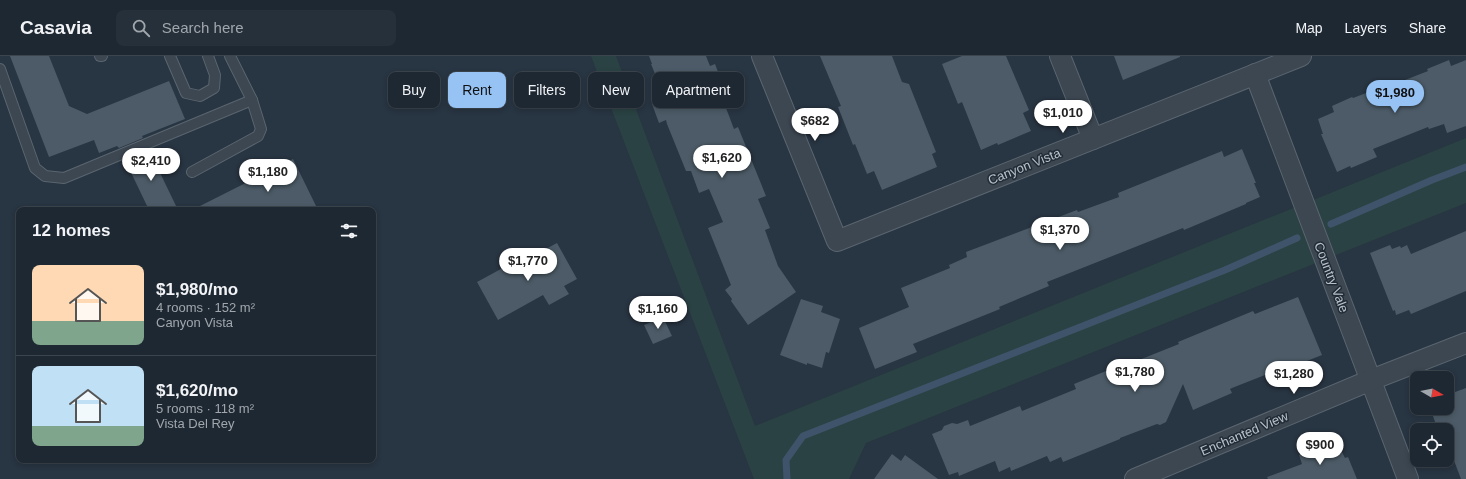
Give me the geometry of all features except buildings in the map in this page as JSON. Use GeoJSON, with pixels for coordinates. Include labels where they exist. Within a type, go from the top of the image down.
{"type":"FeatureCollection","features":[{"type":"Feature","properties":{"kind":"street","name":"Canyon Vista"},"geometry":{"type":"LineString","coordinates":[[762,56],[837,241],[1300,56]]}},
{"type":"Feature","properties":{"kind":"street"},"geometry":{"type":"LineString","coordinates":[[1060,56],[1093,139]]}},
{"type":"Feature","properties":{"kind":"street","name":"Country Vale"},"geometry":{"type":"LineString","coordinates":[[1255,74],[1408,479]]}},
{"type":"Feature","properties":{"kind":"street","name":"Enchanted View"},"geometry":{"type":"LineString","coordinates":[[1135,479],[1371,380],[1466,343]]}},
{"type":"Feature","properties":{"kind":"lane"},"geometry":{"type":"LineString","coordinates":[[170,56],[186,93],[200,96],[214,88],[215,75],[208,56]]}},
{"type":"Feature","properties":{"kind":"lane"},"geometry":{"type":"LineString","coordinates":[[192,172],[258,136],[261,129],[252,100],[230,56]]}},
{"type":"Feature","properties":{"kind":"lane"},"geometry":{"type":"LineString","coordinates":[[0,68],[35,168],[45,176],[64,178],[252,100]]}},
{"type":"Feature","properties":{"kind":"green space"},"geometry":{"type":"Polygon","coordinates":[[[591,56],[616,56],[622,72],[597,72],[591,56]]]}},
{"type":"Feature","properties":{"kind":"green space"},"geometry":{"type":"Polygon","coordinates":[[[611,108],[636,108],[755,426],[1466,138],[1466,203],[866,443],[849,479],[754,479],[611,108]]]}},
{"type":"Feature","properties":{"kind":"waterway"},"geometry":{"type":"LineString","coordinates":[[1331,224],[1432,180],[1466,167]]}},
{"type":"Feature","properties":{"kind":"waterway"},"geometry":{"type":"LineString","coordinates":[[787,479],[786,460],[803,436],[1225,270],[1297,238]]}}]}
